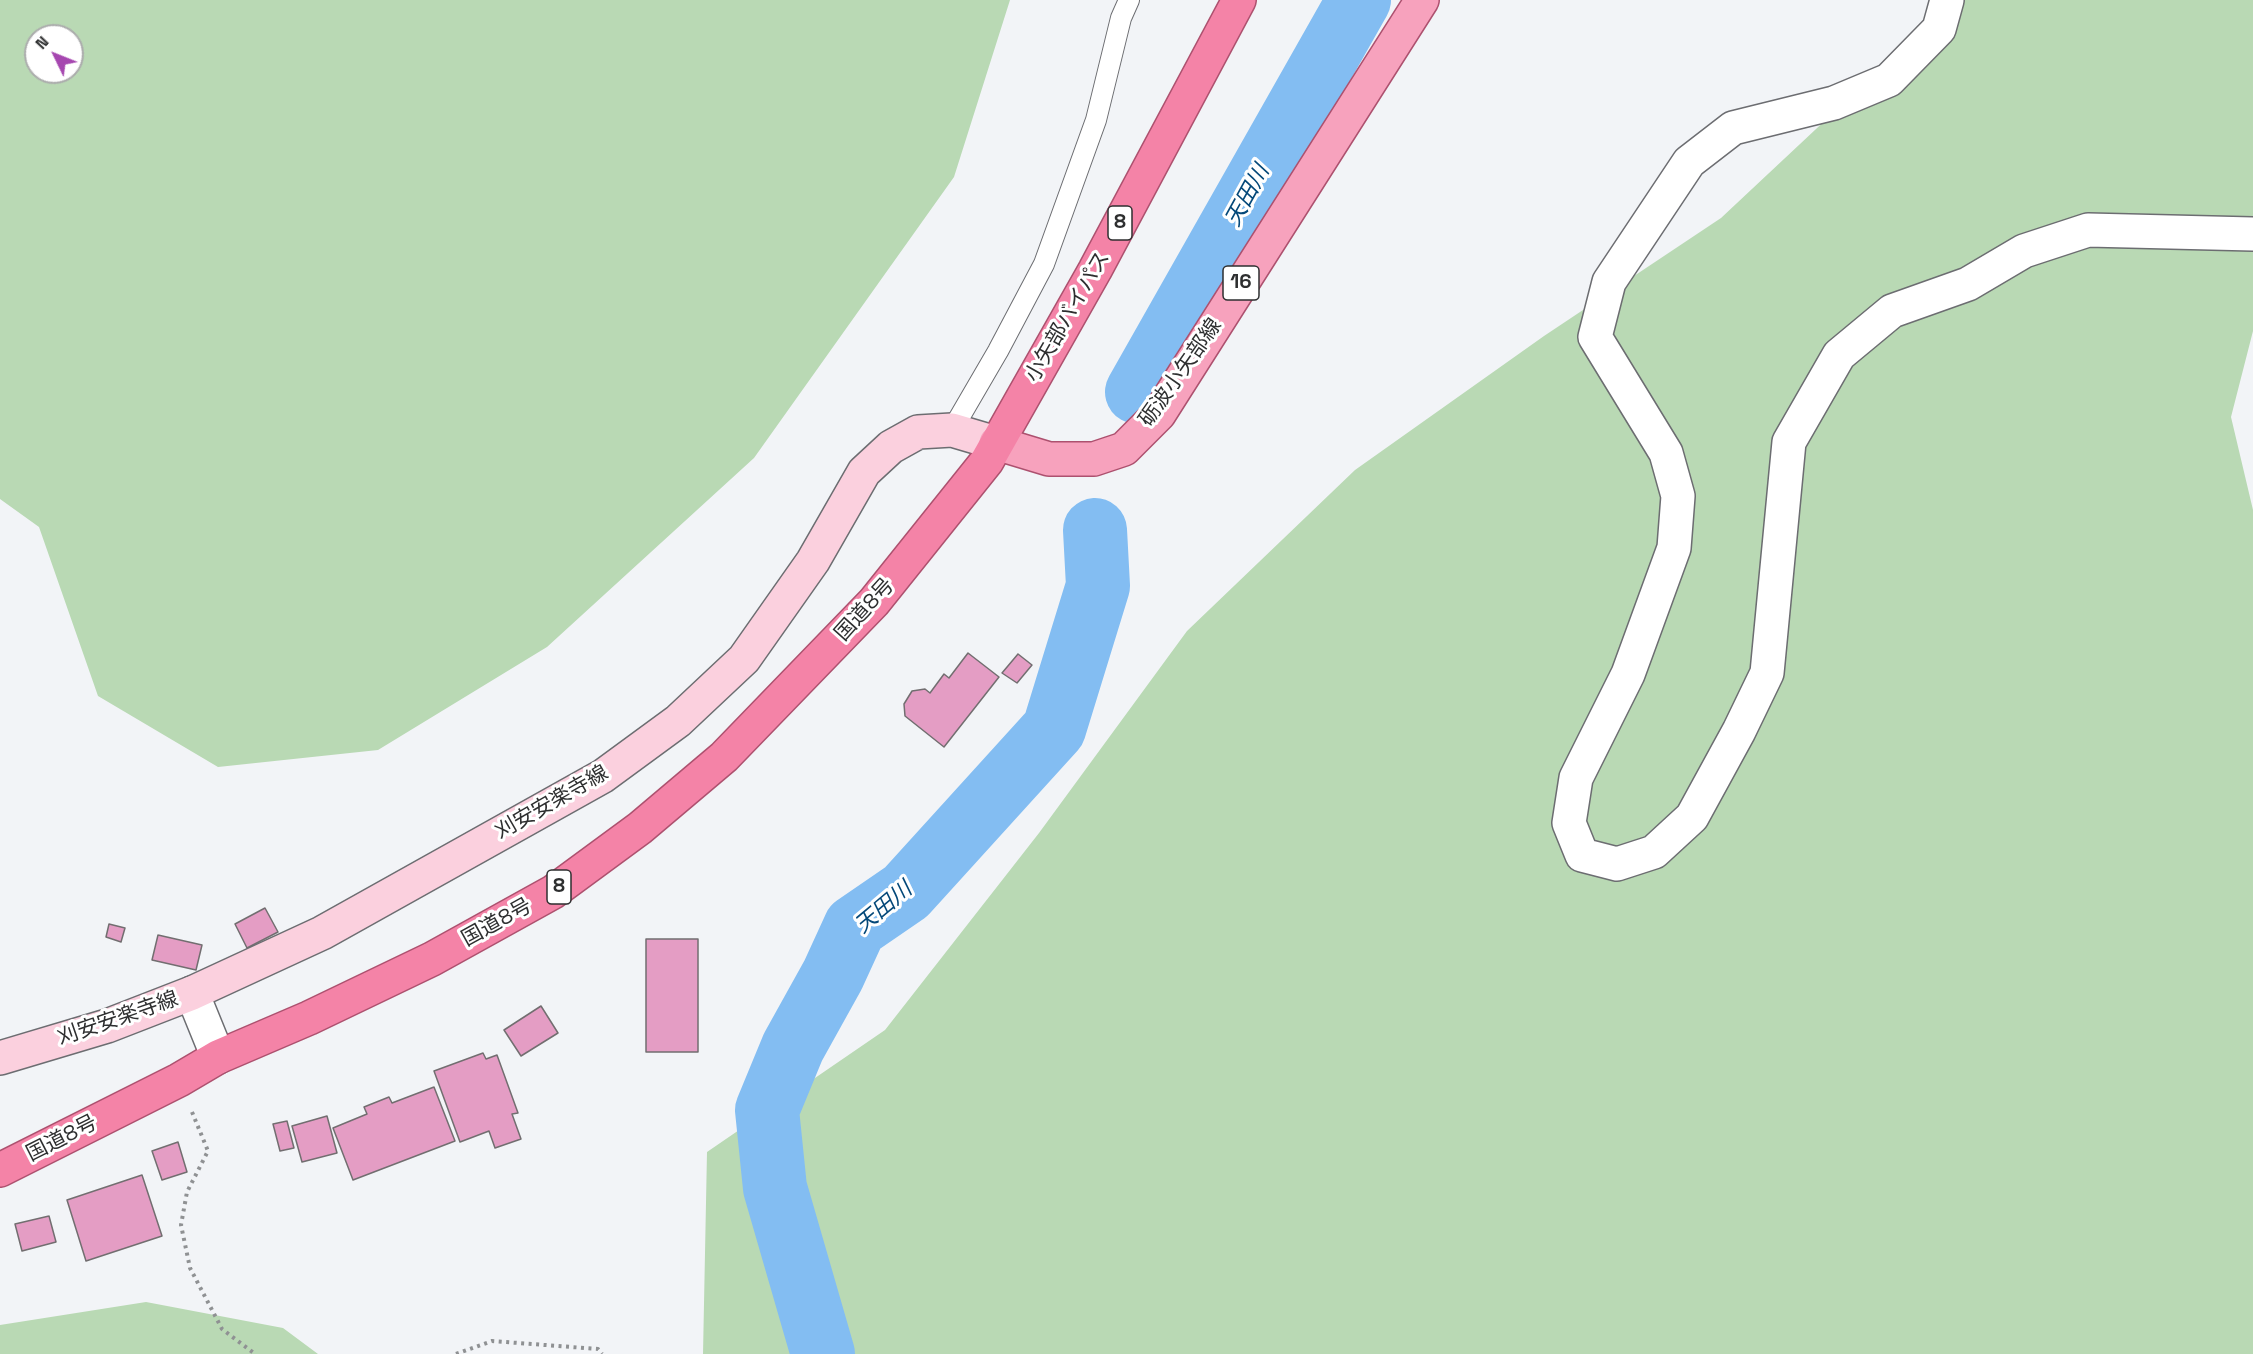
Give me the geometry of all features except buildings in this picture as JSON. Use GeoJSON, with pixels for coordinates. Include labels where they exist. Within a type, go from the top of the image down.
{"type":"FeatureCollection","features":[{"type":"Feature","properties":{"kind":"highway","name":"小矢部バイパス"},"geometry":{"type":"LineString","coordinates":[[996,443],[1095,270],[1239,0]]}},
{"type":"Feature","properties":{"kind":"highway","name":"国道8号"},"geometry":{"type":"LineString","coordinates":[[0,1170],[218,1058],[309,1018],[432,959],[553,892],[640,828],[724,757],[874,602],[987,461],[996,443]]}},
{"type":"Feature","properties":{"kind":"main road","name":"砺波小矢部線"},"geometry":{"type":"LineString","coordinates":[[996,443],[1049,459],[1094,459],[1124,449],[1158,414],[1422,0]]}},
{"type":"Feature","properties":{"kind":"main road","name":"刈安安楽寺線"},"geometry":{"type":"LineString","coordinates":[[0,1058],[107,1026],[192,993],[321,933],[603,776],[678,721],[744,659],[813,561],[864,472],[891,447],[918,432],[952,430],[996,443]]}},
{"type":"Feature","properties":{"kind":"street"},"geometry":{"type":"LineString","coordinates":[[1947,0],[1940,29],[1889,80],[1834,103],[1733,128],[1689,162],[1609,282],[1595,337],[1665,453],[1678,496],[1674,548],[1628,674],[1575,778],[1569,823],[1582,855],[1617,864],[1654,852],[1692,816],[1739,731],[1767,673],[1789,442],[1839,355],[1892,311],[1968,284],[2024,251],[2088,230],[2253,234]]}},
{"type":"Feature","properties":{"kind":"street"},"geometry":{"type":"LineString","coordinates":[[192,993],[218,1058]]}},
{"type":"Feature","properties":{"kind":"lane"},"geometry":{"type":"LineString","coordinates":[[952,430],[998,351],[1044,264],[1096,120],[1121,18],[1128,0]]}},
{"type":"Feature","properties":{"kind":"path"},"geometry":{"type":"LineString","coordinates":[[179,1080],[207,1151],[187,1192],[181,1225],[190,1269],[222,1329],[255,1354]]}},
{"type":"Feature","properties":{"kind":"path"},"geometry":{"type":"LineString","coordinates":[[456,1354],[492,1341],[598,1349],[602,1354]]}},
{"type":"Feature","properties":{"kind":"green space"},"geometry":{"type":"Polygon","coordinates":[[[0,0],[1010,0],[954,177],[754,458],[547,647],[378,750],[218,767],[98,696],[39,527],[0,499],[0,0]]]}},
{"type":"Feature","properties":{"kind":"green space"},"geometry":{"type":"Polygon","coordinates":[[[1962,0],[2253,0],[2253,331],[2231,417],[2253,510],[2253,1354],[703,1354],[707,1152],[885,1030],[1039,833],[1187,631],[1355,470],[1544,336],[1721,218],[1863,85],[1962,0]]]}},
{"type":"Feature","properties":{"kind":"green space"},"geometry":{"type":"Polygon","coordinates":[[[146,1302],[283,1328],[318,1354],[0,1354],[0,1325],[146,1302]]]}},
{"type":"Feature","properties":{"kind":"waterway","name":"天田川"},"geometry":{"type":"LineString","coordinates":[[1137,392],[1359,0]]}},
{"type":"Feature","properties":{"kind":"waterway","name":"天田川"},"geometry":{"type":"LineString","coordinates":[[823,1354],[775,1188],[767,1110],[793,1047],[833,975],[855,927],[906,892],[1054,729],[1098,586],[1095,530]]}}]}
